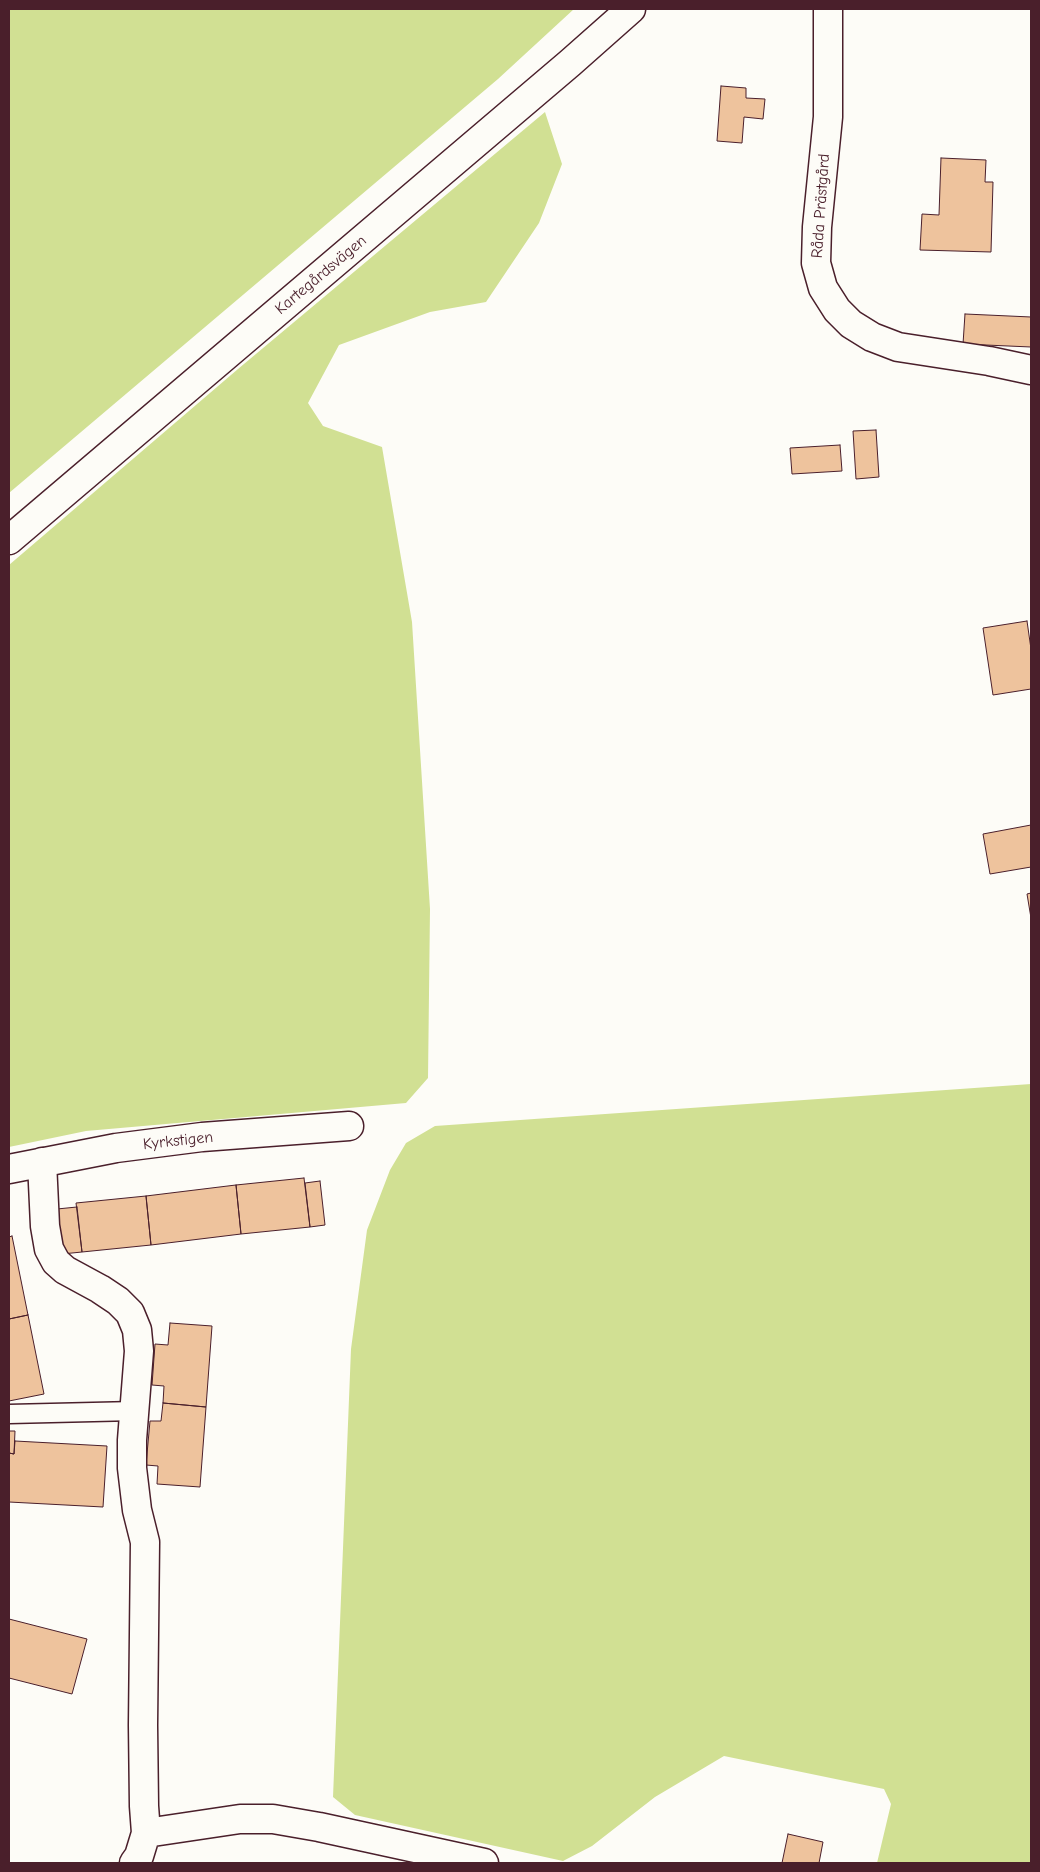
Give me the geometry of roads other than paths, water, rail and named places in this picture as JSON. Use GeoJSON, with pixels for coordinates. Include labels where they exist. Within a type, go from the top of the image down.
{"type":"FeatureCollection","features":[{"type":"Feature","properties":{"kind":"street","name":"Kartegårdsvägen"},"geometry":{"type":"LineString","coordinates":[[9,540],[631,9]]}},
{"type":"Feature","properties":{"kind":"street","name":"Råda Prästgård"},"geometry":{"type":"LineString","coordinates":[[828,9],[828,117],[817,228],[816,263],[822,288],[837,310],[851,324],[872,337],[898,346],[1031,370]]}},
{"type":"Feature","properties":{"kind":"street","name":"Kyrkstigen"},"geometry":{"type":"LineString","coordinates":[[9,1169],[116,1148],[183,1140],[349,1126]]}},
{"type":"Feature","properties":{"kind":"street"},"geometry":{"type":"LineString","coordinates":[[42,1162],[45,1226],[49,1249],[56,1262],[65,1270],[118,1301],[130,1313],[137,1330],[139,1351],[132,1440],[132,1468],[137,1510],[145,1542],[143,1734],[146,1833],[139,1856],[134,1863]]}},
{"type":"Feature","properties":{"kind":"street"},"geometry":{"type":"LineString","coordinates":[[146,1833],[240,1819],[273,1819],[319,1827],[484,1863]]}},
{"type":"Feature","properties":{"kind":"lane"},"geometry":{"type":"LineString","coordinates":[[9,1414],[135,1411]]}}]}
